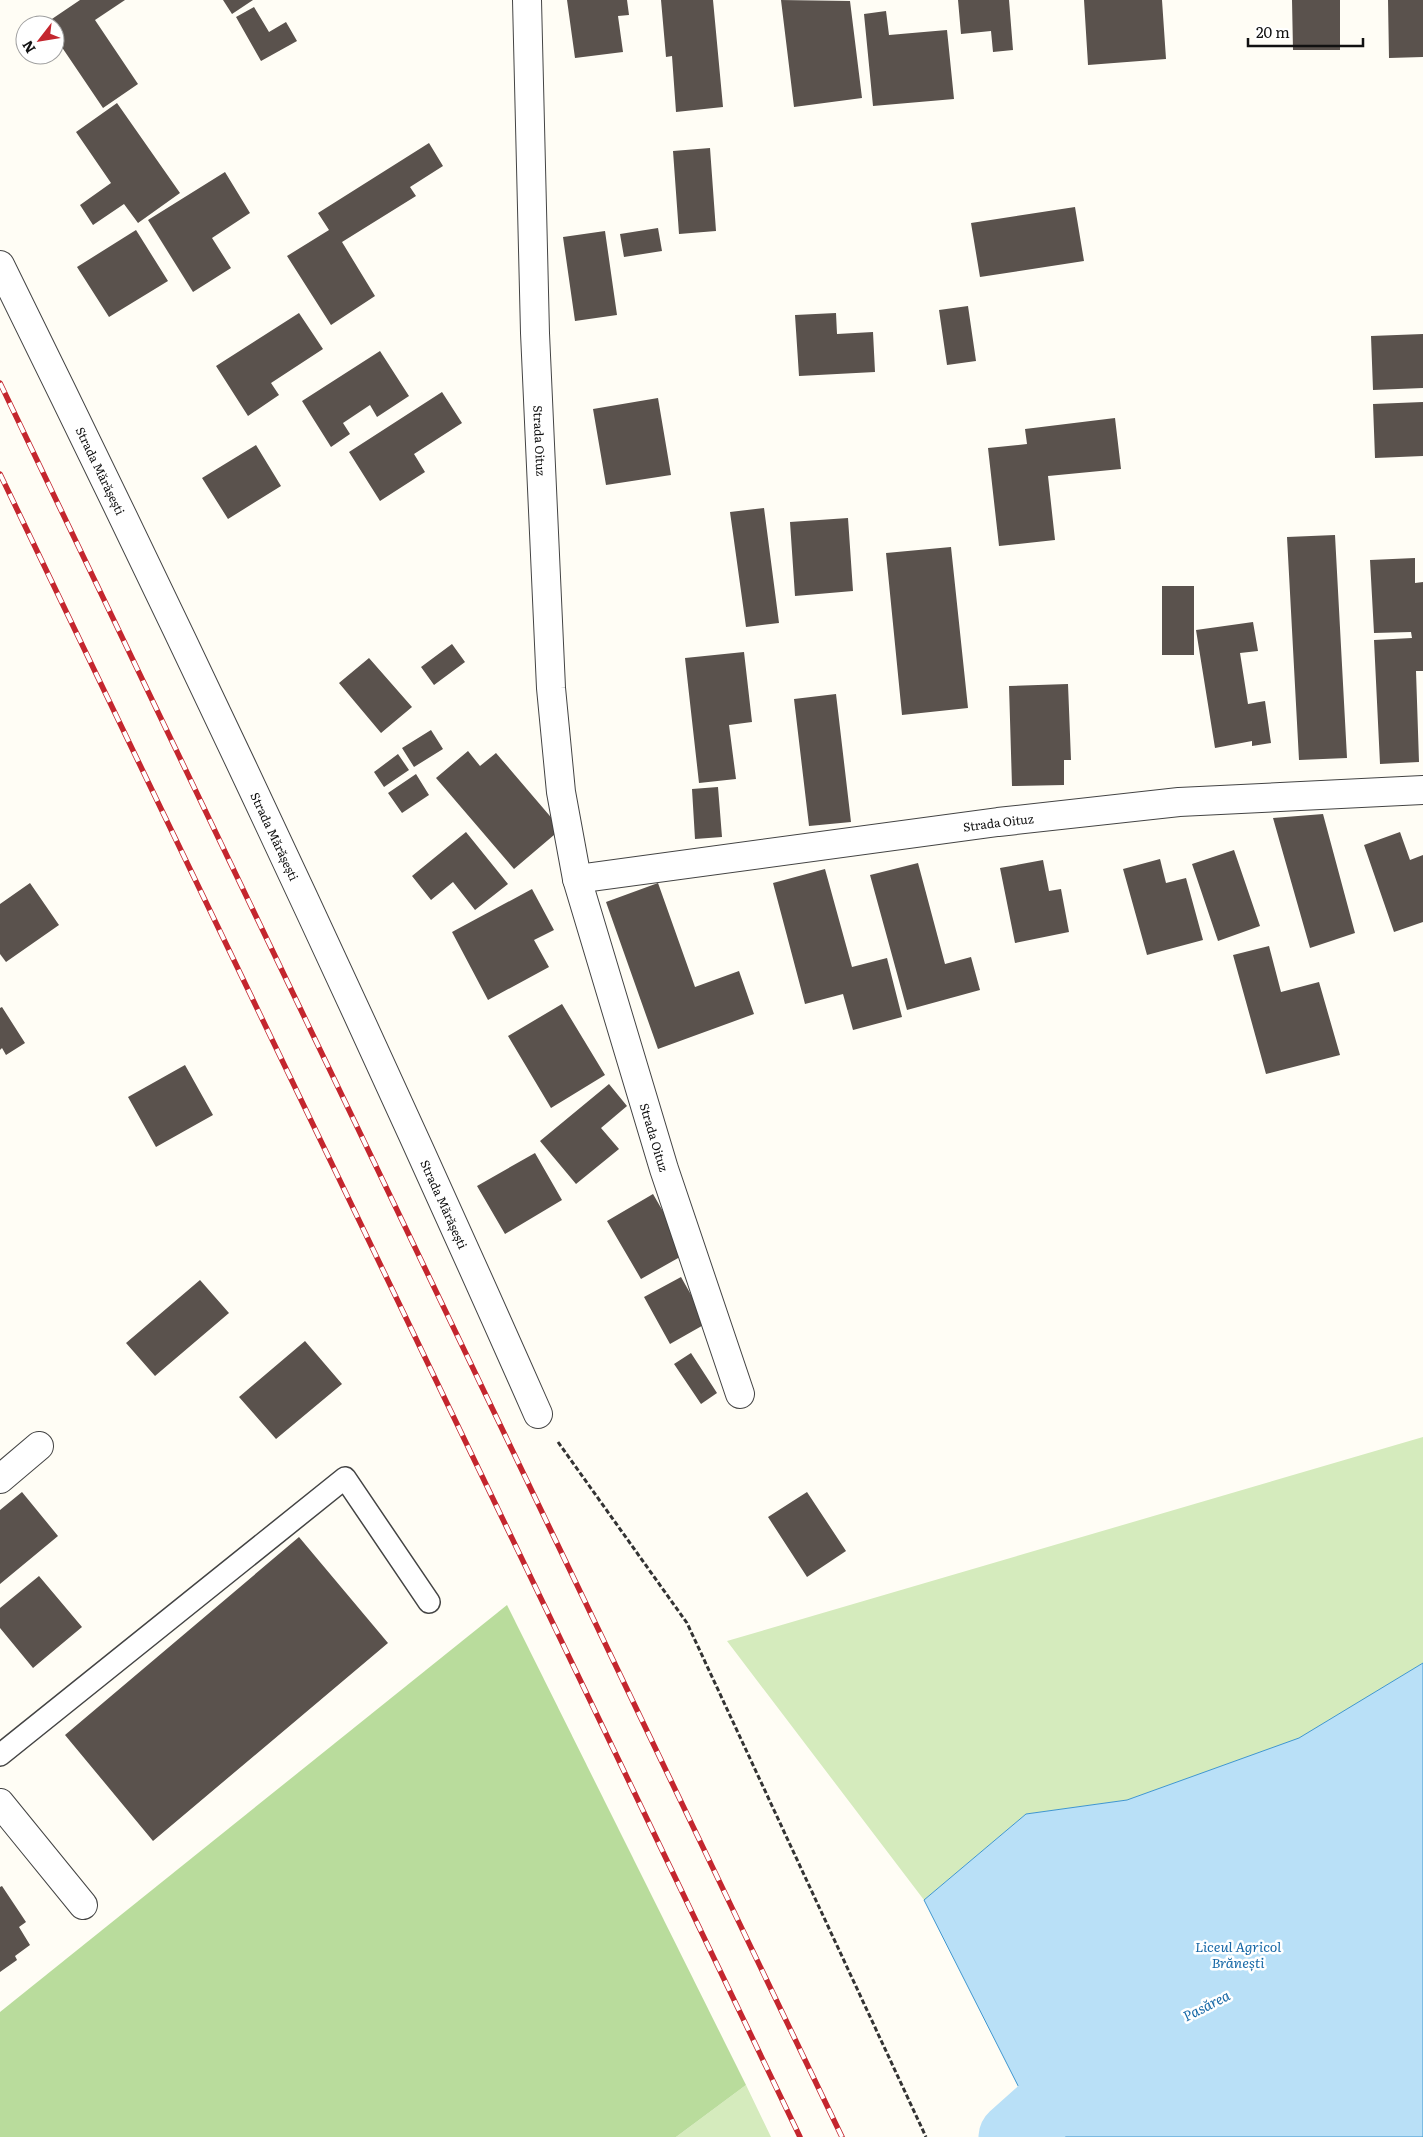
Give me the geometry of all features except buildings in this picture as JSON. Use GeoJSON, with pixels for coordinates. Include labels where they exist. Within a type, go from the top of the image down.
{"type":"FeatureCollection","features":[{"type":"Feature","properties":{"kind":"street","name":"Strada Oituz"},"geometry":{"type":"LineString","coordinates":[[527,0],[535,333],[551,688],[561,792],[577,879],[664,1169],[740,1394]]}},
{"type":"Feature","properties":{"kind":"street","name":"Strada Mărășești"},"geometry":{"type":"LineString","coordinates":[[0,265],[293,872],[458,1233],[538,1414]]}},
{"type":"Feature","properties":{"kind":"street","name":"Strada Oituz"},"geometry":{"type":"LineString","coordinates":[[577,879],[998,822],[1179,802],[1423,790]]}},
{"type":"Feature","properties":{"kind":"street"},"geometry":{"type":"LineString","coordinates":[[0,1479],[39,1446]]}},
{"type":"Feature","properties":{"kind":"street"},"geometry":{"type":"LineString","coordinates":[[0,1803],[83,1905]]}},
{"type":"Feature","properties":{"kind":"lane"},"geometry":{"type":"LineString","coordinates":[[0,1755],[345,1478],[429,1602]]}},
{"type":"Feature","properties":{"kind":"path"},"geometry":{"type":"LineString","coordinates":[[538,1414],[687,1623],[926,2137]]}},
{"type":"Feature","properties":{"kind":"green space"},"geometry":{"type":"Polygon","coordinates":[[[1423,1437],[1423,1663],[1300,1738],[1127,1800],[1026,1814],[924,1900],[727,1641],[1423,1437]]]}},
{"type":"Feature","properties":{"kind":"green space"},"geometry":{"type":"Polygon","coordinates":[[[507,1605],[746,2085],[676,2137],[0,2137],[0,2012],[507,1605]]]}},
{"type":"Feature","properties":{"kind":"green space"},"geometry":{"type":"Polygon","coordinates":[[[746,2085],[771,2137],[676,2137],[746,2085]]]}},
{"type":"Feature","properties":{"kind":"water","name":"Liceul Agricol Brănești"},"geometry":{"type":"Polygon","coordinates":[[[1423,1663],[1423,2137],[1044,2137],[924,1900],[1026,1814],[1127,1800],[1299,1738],[1423,1663]]]}},
{"type":"Feature","properties":{"kind":"waterway","name":"Pasărea"},"geometry":{"type":"LineString","coordinates":[[1013,2137],[1099,2060],[1107,2056]]}},
{"type":"Feature","properties":{"kind":"railway"},"geometry":{"type":"LineString","coordinates":[[0,383],[842,2137]]}},
{"type":"Feature","properties":{"kind":"railway"},"geometry":{"type":"LineString","coordinates":[[0,474],[800,2137]]}}]}
